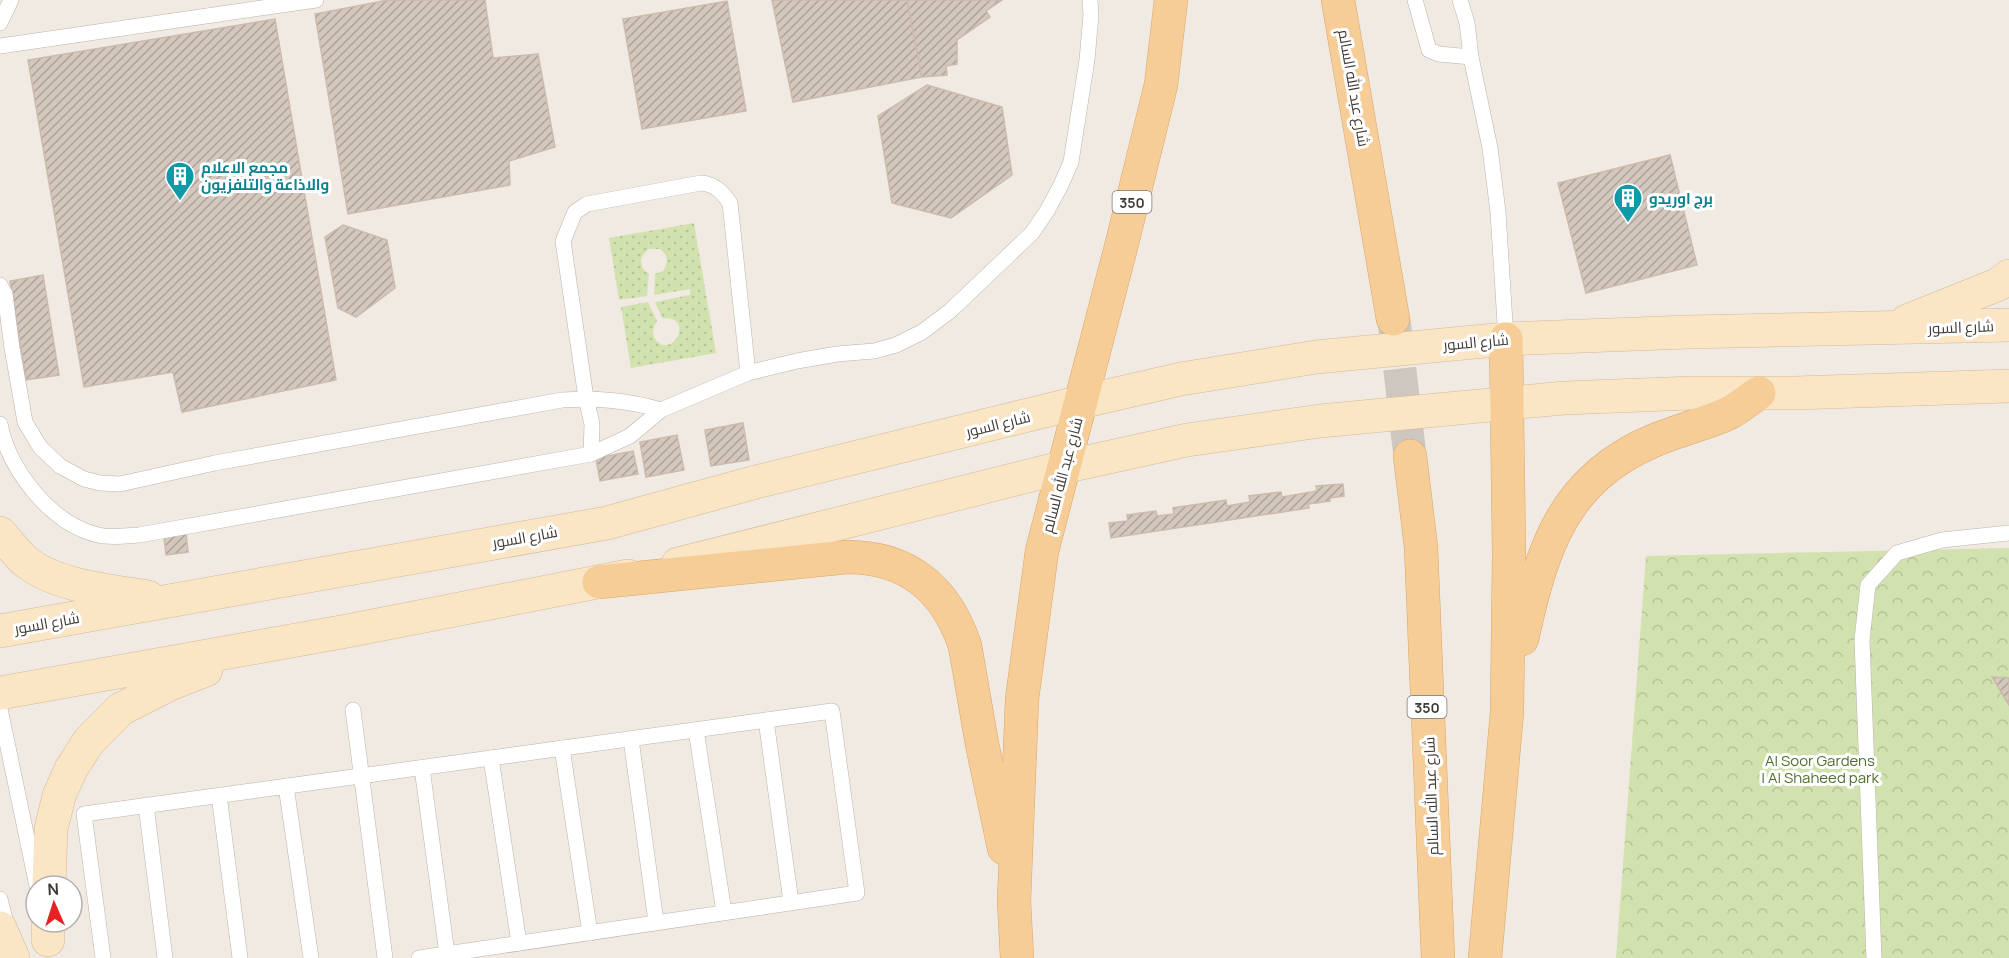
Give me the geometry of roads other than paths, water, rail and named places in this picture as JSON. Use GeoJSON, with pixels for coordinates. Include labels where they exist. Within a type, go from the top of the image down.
{"type":"FeatureCollection","features":[{"type":"Feature","properties":{"kind":"main road","name":"شارع عبد الله السالم"},"geometry":{"type":"LineString","coordinates":[[1017,958],[1014,901],[1022,699],[1042,551],[1161,85],[1172,0]]}},
{"type":"Feature","properties":{"kind":"main road","name":"شارع عبد الله السالم"},"geometry":{"type":"LineString","coordinates":[[1338,0],[1393,319]]}},
{"type":"Feature","properties":{"kind":"main road"},"geometry":{"type":"LineString","coordinates":[[1886,329],[1998,284],[2009,276]]}},
{"type":"Feature","properties":{"kind":"main road","name":"شارع السور"},"geometry":{"type":"LineString","coordinates":[[0,631],[607,522],[756,482],[1081,402],[1181,379],[1316,357],[1506,339],[1688,332],[2009,325]]}},
{"type":"Feature","properties":{"kind":"main road"},"geometry":{"type":"LineString","coordinates":[[1485,958],[1507,712],[1509,612],[1506,339]]}},
{"type":"Feature","properties":{"kind":"main road"},"geometry":{"type":"LineString","coordinates":[[0,693],[264,646],[599,582],[1064,467],[1187,440],[1287,426],[1508,402],[1693,393],[2009,386]]}},
{"type":"Feature","properties":{"kind":"main road"},"geometry":{"type":"LineString","coordinates":[[1507,712],[1527,617],[1544,554],[1575,497],[1594,477],[1619,458],[1654,440],[1730,412],[1759,393]]}},
{"type":"Feature","properties":{"kind":"main road","name":"شارع عبد الله السالم"},"geometry":{"type":"LineString","coordinates":[[1410,456],[1421,547],[1438,958]]}},
{"type":"Feature","properties":{"kind":"main road"},"geometry":{"type":"LineString","coordinates":[[0,533],[25,561],[63,580],[171,600]]}},
{"type":"Feature","properties":{"kind":"main road"},"geometry":{"type":"LineString","coordinates":[[599,582],[847,557],[874,558],[887,562],[909,571],[931,587],[948,607],[958,625],[965,646],[1014,901]]}},
{"type":"Feature","properties":{"kind":"main road"},"geometry":{"type":"LineString","coordinates":[[50,874],[51,829],[58,796],[71,769],[89,741],[121,710],[168,685],[264,646]]}},
{"type":"Feature","properties":{"kind":"main road"},"geometry":{"type":"LineString","coordinates":[[0,928],[14,958]]}},
{"type":"Feature","properties":{"kind":"lane"},"geometry":{"type":"LineString","coordinates":[[0,23],[11,0]]}},
{"type":"Feature","properties":{"kind":"lane"},"geometry":{"type":"LineString","coordinates":[[0,46],[316,0]]}},
{"type":"Feature","properties":{"kind":"lane"},"geometry":{"type":"LineString","coordinates":[[0,424],[12,460],[31,489],[73,525],[97,534],[115,537],[174,530],[591,454],[630,436],[661,410],[748,373],[817,357],[874,351],[896,345],[922,332],[950,311],[1032,233],[1047,211],[1071,162],[1088,60],[1091,15],[1089,0]]}},
{"type":"Feature","properties":{"kind":"lane"},"geometry":{"type":"LineString","coordinates":[[1415,0],[1429,50],[1439,54],[1471,57]]}},
{"type":"Feature","properties":{"kind":"lane"},"geometry":{"type":"LineString","coordinates":[[1460,0],[1467,23],[1471,57],[1492,159],[1500,233],[1506,339]]}},
{"type":"Feature","properties":{"kind":"lane"},"geometry":{"type":"LineString","coordinates":[[1467,23],[1470,0]]}},
{"type":"Feature","properties":{"kind":"lane"},"geometry":{"type":"LineString","coordinates":[[591,454],[592,424],[586,398],[563,241],[575,212],[587,204],[701,183],[709,184],[722,191],[730,203],[748,373]]}},
{"type":"Feature","properties":{"kind":"lane"},"geometry":{"type":"LineString","coordinates":[[0,285],[4,294],[25,422],[40,447],[60,466],[84,479],[100,483],[120,484],[215,464],[562,400],[586,398],[634,402],[661,410]]}},
{"type":"Feature","properties":{"kind":"lane"},"geometry":{"type":"LineString","coordinates":[[1874,958],[1862,640],[1868,585],[1897,553],[1942,540],[2009,533]]}},
{"type":"Feature","properties":{"kind":"lane"},"geometry":{"type":"LineString","coordinates":[[0,709],[34,874]]}},
{"type":"Feature","properties":{"kind":"lane"},"geometry":{"type":"LineString","coordinates":[[353,710],[385,958]]}},
{"type":"Feature","properties":{"kind":"lane"},"geometry":{"type":"LineString","coordinates":[[103,958],[84,814],[832,711],[857,893],[419,958]]}},
{"type":"Feature","properties":{"kind":"lane"},"geometry":{"type":"LineString","coordinates":[[766,720],[792,902]]}},
{"type":"Feature","properties":{"kind":"lane"},"geometry":{"type":"LineString","coordinates":[[696,730],[724,912]]}},
{"type":"Feature","properties":{"kind":"lane"},"geometry":{"type":"LineString","coordinates":[[631,739],[656,922]]}},
{"type":"Feature","properties":{"kind":"lane"},"geometry":{"type":"LineString","coordinates":[[562,748],[590,933]]}},
{"type":"Feature","properties":{"kind":"lane"},"geometry":{"type":"LineString","coordinates":[[492,758],[519,943]]}},
{"type":"Feature","properties":{"kind":"lane"},"geometry":{"type":"LineString","coordinates":[[422,768],[447,954]]}},
{"type":"Feature","properties":{"kind":"lane"},"geometry":{"type":"LineString","coordinates":[[286,786],[311,958]]}},
{"type":"Feature","properties":{"kind":"lane"},"geometry":{"type":"LineString","coordinates":[[219,795],[240,958]]}},
{"type":"Feature","properties":{"kind":"lane"},"geometry":{"type":"LineString","coordinates":[[146,805],[165,958]]}},
{"type":"Feature","properties":{"kind":"lane"},"geometry":{"type":"LineString","coordinates":[[0,899],[14,958]]}},
{"type":"Feature","properties":{"kind":"tunnel"},"geometry":{"type":"LineString","coordinates":[[1394,320],[1410,456]]}},
{"type":"Feature","properties":{"kind":"place","name":"مجمع الاعلام والاذاعة والتلفزيون"},"geometry":{"type":"Point","coordinates":[180,202]}},
{"type":"Feature","properties":{"kind":"place","name":"برج اوريدو"},"geometry":{"type":"Point","coordinates":[1628,224]}},
{"type":"Feature","properties":{"kind":"park label","name":"Al Soor Gardens | Al Shaheed park"},"geometry":{"type":"Point","coordinates":[1820,768]}}]}
